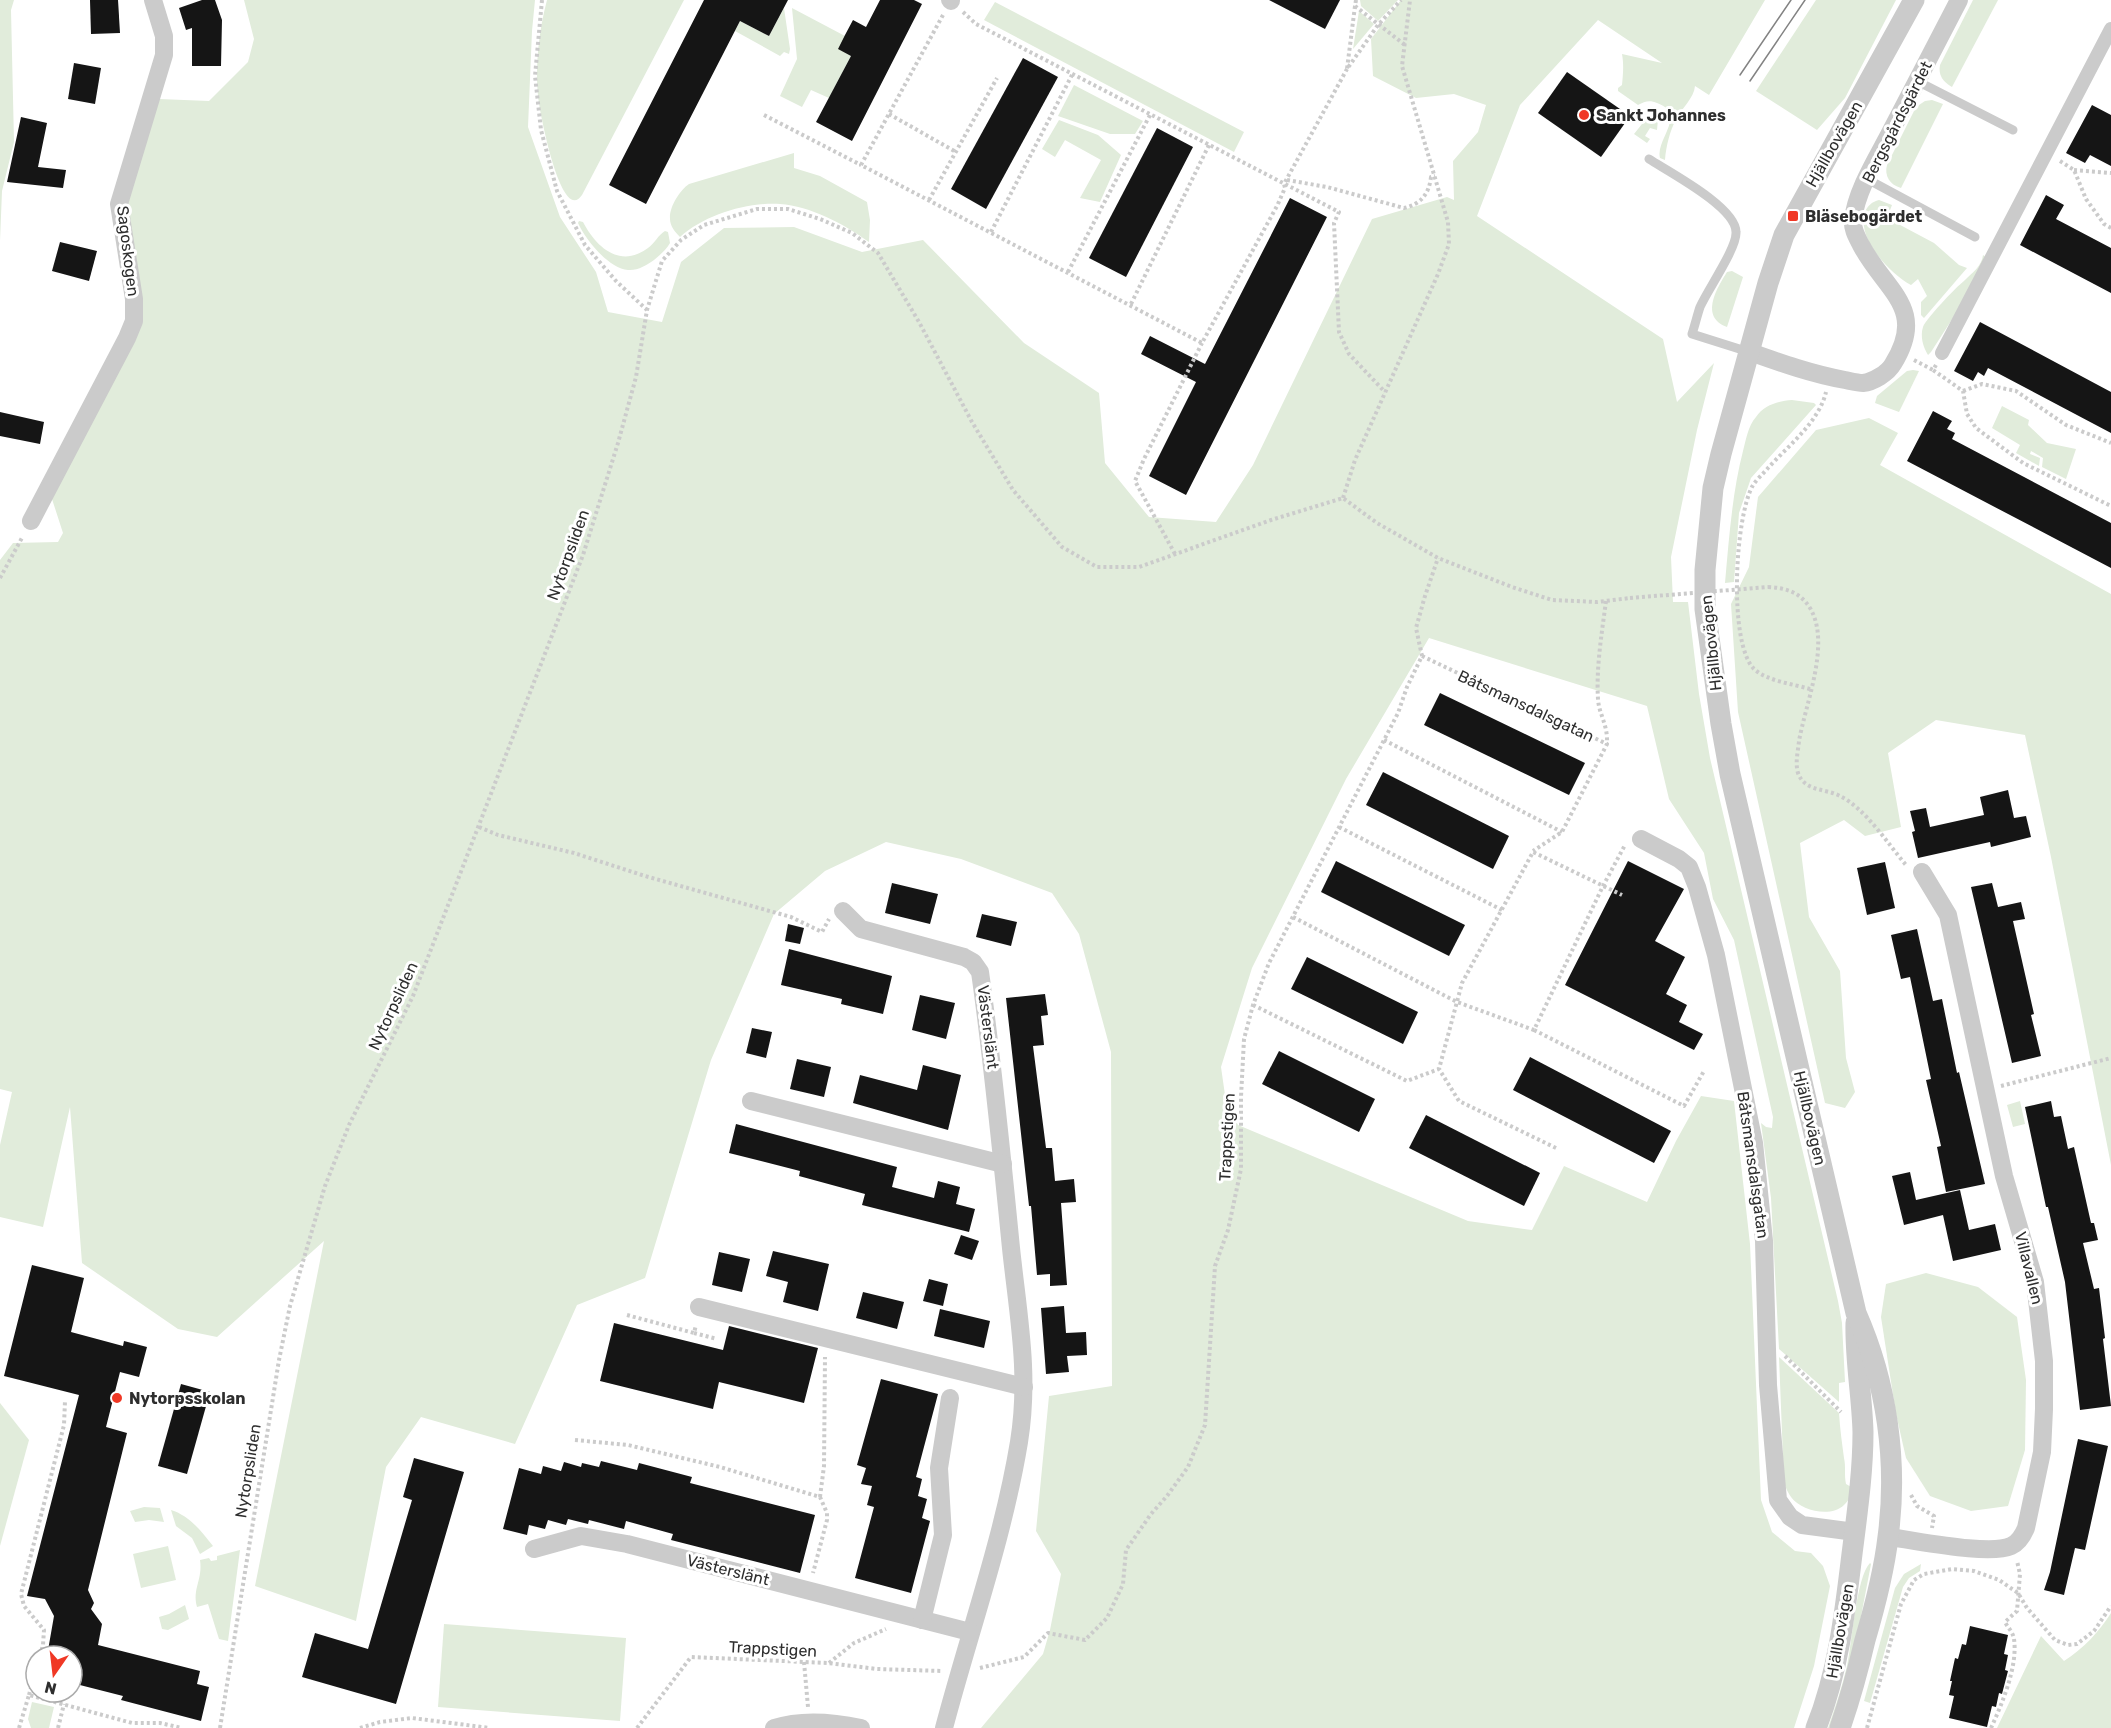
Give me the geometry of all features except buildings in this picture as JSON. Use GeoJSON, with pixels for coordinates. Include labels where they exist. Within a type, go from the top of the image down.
{"type":"FeatureCollection","features":[{"type":"Feature","properties":{"kind":"street","name":"Sagoskogen"},"geometry":{"type":"LineString","coordinates":[[31,521],[134,321],[131,271],[119,204],[164,55],[164,36],[153,0]]}},
{"type":"Feature","properties":{"kind":"street","name":"Hjällbovägen"},"geometry":{"type":"LineString","coordinates":[[1840,1728],[1880,1585],[1888,1537],[1892,1466],[1880,1386],[1869,1344],[1856,1313],[1730,774],[1705,609],[1705,570],[1713,488],[1720,454],[1768,283],[1784,235],[1914,0]]}},
{"type":"Feature","properties":{"kind":"street","name":"Bergsgårdsgärdet"},"geometry":{"type":"LineString","coordinates":[[1749,352],[1829,377],[1863,383],[1890,369],[1907,338],[1907,321],[1903,308],[1868,258],[1852,223],[1856,204],[1867,179],[1959,0]]}},
{"type":"Feature","properties":{"kind":"street"},"geometry":{"type":"LineString","coordinates":[[1942,353],[2111,29]]}},
{"type":"Feature","properties":{"kind":"street","name":"Båtsmansdalsgatan"},"geometry":{"type":"LineString","coordinates":[[1641,839],[1679,859],[1689,867],[1716,955],[1754,1143],[1764,1241],[1768,1384],[1778,1500],[1790,1517],[1802,1525],[1855,1532]]}},
{"type":"Feature","properties":{"kind":"street","name":"Villavallen"},"geometry":{"type":"LineString","coordinates":[[1922,872],[1947,915],[2004,1176],[2035,1282],[2044,1361],[2042,1452],[2026,1528],[2022,1537],[2012,1546]]}},
{"type":"Feature","properties":{"kind":"street","name":"Västerslänt"},"geometry":{"type":"LineString","coordinates":[[843,911],[861,929],[964,957],[973,962],[980,972],[993,1070],[1024,1350],[1024,1387],[1019,1442],[999,1532],[944,1728]]}},
{"type":"Feature","properties":{"kind":"street"},"geometry":{"type":"LineString","coordinates":[[751,1101],[1003,1164]]}},
{"type":"Feature","properties":{"kind":"street"},"geometry":{"type":"LineString","coordinates":[[699,1307],[1024,1387]]}},
{"type":"Feature","properties":{"kind":"street","name":"Hjällbovägen"},"geometry":{"type":"LineString","coordinates":[[1816,1728],[1830,1689],[1835,1666],[1862,1470],[1863,1432],[1861,1387],[1855,1343],[1856,1313]]}},
{"type":"Feature","properties":{"kind":"street"},"geometry":{"type":"LineString","coordinates":[[914,1618],[943,1535],[939,1468],[950,1398]]}},
{"type":"Feature","properties":{"kind":"street"},"geometry":{"type":"LineString","coordinates":[[1855,1532],[1973,1548],[1999,1549],[2012,1546]]}},
{"type":"Feature","properties":{"kind":"street","name":"Västerslänt"},"geometry":{"type":"LineString","coordinates":[[534,1549],[581,1536],[627,1544],[970,1632]]}},
{"type":"Feature","properties":{"kind":"street"},"geometry":{"type":"LineString","coordinates":[[774,1728],[809,1722],[852,1727]]}},
{"type":"Feature","properties":{"kind":"lane"},"geometry":{"type":"LineString","coordinates":[[1917,81],[2013,130]]}},
{"type":"Feature","properties":{"kind":"lane"},"geometry":{"type":"LineString","coordinates":[[1649,159],[1720,205],[1733,221],[1737,232],[1730,251],[1700,308],[1692,334],[1749,352]]}},
{"type":"Feature","properties":{"kind":"lane"},"geometry":{"type":"LineString","coordinates":[[1867,179],[1975,237]]}},
{"type":"Feature","properties":{"kind":"path"},"geometry":{"type":"LineString","coordinates":[[542,0],[535,76],[541,130],[557,191],[585,245],[647,310]]}},
{"type":"Feature","properties":{"kind":"path"},"geometry":{"type":"LineString","coordinates":[[1347,69],[1356,0]]}},
{"type":"Feature","properties":{"kind":"path"},"geometry":{"type":"LineString","coordinates":[[1175,554],[1135,481],[1202,342],[1277,206],[1286,188],[1286,182],[1347,69],[1378,25],[1401,0]]}},
{"type":"Feature","properties":{"kind":"path"},"geometry":{"type":"LineString","coordinates":[[1410,0],[1402,66],[1436,176],[1448,222],[1449,244],[1438,274],[1355,460],[1343,498],[1377,523],[1438,558],[1552,600],[1606,601],[1768,587],[1782,587],[1795,592],[1807,603],[1815,616],[1819,642],[1796,759],[1800,777],[1813,789],[1840,796],[1856,808],[1909,869],[1922,872]]}},
{"type":"Feature","properties":{"kind":"path"},"geometry":{"type":"LineString","coordinates":[[861,165],[951,1],[976,24],[1150,115],[1286,182],[1339,212],[1334,223],[1339,332],[1349,354],[1385,392]]}},
{"type":"Feature","properties":{"kind":"path"},"geometry":{"type":"LineString","coordinates":[[1355,6],[1405,45]]}},
{"type":"Feature","properties":{"kind":"path"},"geometry":{"type":"LineString","coordinates":[[991,232],[1072,75]]}},
{"type":"Feature","properties":{"kind":"path"},"geometry":{"type":"LineString","coordinates":[[929,201],[997,78]]}},
{"type":"Feature","properties":{"kind":"path"},"geometry":{"type":"LineString","coordinates":[[889,114],[956,152]]}},
{"type":"Feature","properties":{"kind":"path"},"geometry":{"type":"LineString","coordinates":[[764,115],[1202,342]]}},
{"type":"Feature","properties":{"kind":"path"},"geometry":{"type":"LineString","coordinates":[[1068,272],[1150,115]]}},
{"type":"Feature","properties":{"kind":"path"},"geometry":{"type":"LineString","coordinates":[[1131,304],[1209,145]]}},
{"type":"Feature","properties":{"kind":"path"},"geometry":{"type":"LineString","coordinates":[[2047,153],[2074,170],[2111,173]]}},
{"type":"Feature","properties":{"kind":"path"},"geometry":{"type":"LineString","coordinates":[[2074,170],[2086,199],[2104,224],[2111,228]]}},
{"type":"Feature","properties":{"kind":"path"},"geometry":{"type":"LineString","coordinates":[[1286,182],[1327,187],[1404,208],[1416,205],[1422,200],[1431,177],[1436,176]]}},
{"type":"Feature","properties":{"kind":"path","name":"Nytorpsliden"},"geometry":{"type":"LineString","coordinates":[[220,1728],[279,1360],[306,1247],[325,1186],[349,1125],[413,996],[583,555],[636,377],[647,310],[662,261],[681,240],[704,225],[757,209],[788,209],[820,219],[852,233],[878,254],[919,322],[972,422],[1013,490],[1062,547],[1097,567],[1139,567],[1271,520],[1343,498]]}},
{"type":"Feature","properties":{"kind":"path"},"geometry":{"type":"LineString","coordinates":[[1942,353],[1933,370],[1963,391],[1966,414],[1976,428],[2023,463],[2111,506]]}},
{"type":"Feature","properties":{"kind":"path"},"geometry":{"type":"LineString","coordinates":[[1810,689],[1762,674],[1749,660],[1742,641],[1738,616],[1737,571],[1745,505],[1753,485],[1808,425],[1823,404],[1829,377]]}},
{"type":"Feature","properties":{"kind":"path"},"geometry":{"type":"LineString","coordinates":[[1963,391],[1982,384],[2016,391],[2066,425],[2111,443]]}},
{"type":"Feature","properties":{"kind":"path"},"geometry":{"type":"LineString","coordinates":[[2106,503],[2111,500]]}},
{"type":"Feature","properties":{"kind":"path"},"geometry":{"type":"LineString","coordinates":[[0,578],[31,521]]}},
{"type":"Feature","properties":{"kind":"path"},"geometry":{"type":"LineString","coordinates":[[1422,656],[1416,628],[1438,558]]}},
{"type":"Feature","properties":{"kind":"path"},"geometry":{"type":"LineString","coordinates":[[1606,601],[1601,639],[1598,700],[1608,731],[1607,744]]}},
{"type":"Feature","properties":{"kind":"path","name":"Trappstigen"},"geometry":{"type":"LineString","coordinates":[[980,1668],[1024,1657],[1048,1633],[1085,1640],[1107,1618],[1123,1584],[1126,1550],[1188,1467],[1205,1425],[1215,1266],[1228,1230],[1241,1169],[1244,1039],[1253,1005],[1269,963],[1398,713],[1422,656]]}},
{"type":"Feature","properties":{"kind":"path","name":"Båtsmansdalsgatan"},"geometry":{"type":"LineString","coordinates":[[1422,656],[1607,744],[1562,832],[1533,852],[1462,983],[1439,1069]]}},
{"type":"Feature","properties":{"kind":"path"},"geometry":{"type":"LineString","coordinates":[[1384,740],[1562,832]]}},
{"type":"Feature","properties":{"kind":"path"},"geometry":{"type":"LineString","coordinates":[[479,826],[498,835],[574,852],[645,876],[791,917],[822,932]]}},
{"type":"Feature","properties":{"kind":"path"},"geometry":{"type":"LineString","coordinates":[[1339,827],[1502,910]]}},
{"type":"Feature","properties":{"kind":"path"},"geometry":{"type":"LineString","coordinates":[[1534,1030],[1626,843],[1641,839]]}},
{"type":"Feature","properties":{"kind":"path"},"geometry":{"type":"LineString","coordinates":[[1533,852],[1622,895]]}},
{"type":"Feature","properties":{"kind":"path"},"geometry":{"type":"LineString","coordinates":[[1293,917],[1457,1002],[1534,1030],[1684,1106],[1704,1071]]}},
{"type":"Feature","properties":{"kind":"path"},"geometry":{"type":"LineString","coordinates":[[1253,1005],[1407,1081],[1439,1069],[1459,1101],[1556,1148]]}},
{"type":"Feature","properties":{"kind":"path"},"geometry":{"type":"LineString","coordinates":[[1986,1090],[2111,1058]]}},
{"type":"Feature","properties":{"kind":"path"},"geometry":{"type":"LineString","coordinates":[[694,1333],[699,1307]]}},
{"type":"Feature","properties":{"kind":"path"},"geometry":{"type":"LineString","coordinates":[[627,1315],[717,1339]]}},
{"type":"Feature","properties":{"kind":"path"},"geometry":{"type":"LineString","coordinates":[[810,1583],[827,1520],[827,1513],[820,1497],[824,1466],[825,1351],[828,1339]]}},
{"type":"Feature","properties":{"kind":"path"},"geometry":{"type":"LineString","coordinates":[[43,1644],[44,1630],[24,1606],[21,1594],[64,1425],[65,1401]]}},
{"type":"Feature","properties":{"kind":"path"},"geometry":{"type":"LineString","coordinates":[[575,1440],[628,1445],[720,1467],[820,1497]]}},
{"type":"Feature","properties":{"kind":"path"},"geometry":{"type":"LineString","coordinates":[[1991,1728],[2004,1699],[2014,1655],[2014,1638],[2005,1622],[2017,1611],[2020,1574],[2012,1546]]}},
{"type":"Feature","properties":{"kind":"path"},"geometry":{"type":"LineString","coordinates":[[1868,1728],[1901,1604],[1914,1580],[1935,1571],[1952,1569],[1974,1571],[1999,1580],[2018,1593],[2027,1608],[2055,1640],[2068,1645],[2077,1644],[2094,1631],[2111,1606]]}},
{"type":"Feature","properties":{"kind":"path"},"geometry":{"type":"LineString","coordinates":[[828,1663],[854,1642],[914,1618]]}},
{"type":"Feature","properties":{"kind":"path","name":"Trappstigen"},"geometry":{"type":"LineString","coordinates":[[637,1728],[691,1657],[942,1671]]}},
{"type":"Feature","properties":{"kind":"path"},"geometry":{"type":"LineString","coordinates":[[804,1662],[809,1722]]}},
{"type":"Feature","properties":{"kind":"path"},"geometry":{"type":"LineString","coordinates":[[19,1728],[26,1704]]}},
{"type":"Feature","properties":{"kind":"path"},"geometry":{"type":"LineString","coordinates":[[58,1728],[64,1704],[132,1723],[182,1728]]}},
{"type":"Feature","properties":{"kind":"path"},"geometry":{"type":"LineString","coordinates":[[360,1728],[380,1722],[412,1718],[490,1728]]}},
{"type":"Feature","properties":{"kind":"green space"},"geometry":{"type":"Polygon","coordinates":[[[0,0],[14,0],[11,10],[14,142],[2,191],[0,241],[0,0]]]}},
{"type":"Feature","properties":{"kind":"green space"},"geometry":{"type":"Polygon","coordinates":[[[244,0],[535,0],[528,127],[560,217],[596,272],[608,312],[662,322],[681,262],[724,228],[794,227],[862,252],[923,240],[1024,343],[1099,393],[1105,463],[1149,517],[1216,522],[1253,465],[1372,219],[1447,197],[1454,200],[1453,161],[1478,132],[1486,105],[1454,94],[1416,98],[1373,76],[1371,39],[1401,0],[1765,0],[1709,95],[1695,86],[1690,99],[1674,124],[1667,144],[1665,160],[1660,158],[1660,151],[1670,120],[1670,114],[1666,108],[1652,101],[1638,105],[1618,91],[1622,85],[1622,54],[1662,63],[1598,20],[1520,105],[1477,216],[1663,339],[1677,402],[1714,363],[1697,430],[1671,557],[1673,602],[1688,602],[1699,694],[1710,758],[1838,1301],[1842,1323],[1845,1382],[1839,1383],[1839,1402],[1779,1349],[1771,1198],[1761,1123],[1772,1128],[1773,1117],[1734,940],[1713,899],[1704,853],[1669,799],[1647,706],[1429,638],[1346,779],[1252,968],[1221,1067],[1226,1102],[1238,1125],[1468,1221],[1532,1230],[1564,1166],[1647,1202],[1676,1141],[1701,1096],[1734,1101],[1750,1244],[1761,1500],[1772,1532],[1795,1551],[1811,1553],[1823,1566],[1830,1586],[1814,1666],[1794,1728],[981,1728],[1043,1654],[1050,1630],[1061,1574],[1036,1531],[1049,1396],[1112,1386],[1111,1052],[1079,934],[1052,893],[961,859],[886,842],[825,871],[774,914],[711,1060],[645,1278],[577,1305],[515,1444],[421,1417],[386,1467],[356,1621],[255,1586],[324,1241],[217,1337],[178,1329],[82,1263],[70,1107],[43,1227],[0,1217],[0,1145],[12,1092],[0,1089],[0,560],[13,543],[58,542],[63,533],[52,499],[138,329],[124,209],[159,99],[209,101],[248,62],[254,39],[244,0]]]}},
{"type":"Feature","properties":{"kind":"green space"},"geometry":{"type":"Polygon","coordinates":[[[547,0],[684,0],[582,195],[574,200],[566,194],[552,162],[538,96],[538,48],[547,0]]]}},
{"type":"Feature","properties":{"kind":"green space"},"geometry":{"type":"Polygon","coordinates":[[[1360,0],[1398,0],[1378,21],[1361,6],[1360,0]]]}},
{"type":"Feature","properties":{"kind":"green space"},"geometry":{"type":"Polygon","coordinates":[[[1816,0],[1896,0],[1845,98],[1817,130],[1756,91],[1816,0]]]}},
{"type":"Feature","properties":{"kind":"green space"},"geometry":{"type":"Polygon","coordinates":[[[1973,0],[1998,0],[1952,87],[1942,78],[1940,65],[1973,0]]]}},
{"type":"Feature","properties":{"kind":"green space"},"geometry":{"type":"Polygon","coordinates":[[[995,2],[1244,132],[1234,152],[984,20],[995,2]]]}},
{"type":"Feature","properties":{"kind":"green space"},"geometry":{"type":"Polygon","coordinates":[[[784,8],[789,54],[784,52],[780,56],[735,31],[740,21],[769,36],[784,8]]]}},
{"type":"Feature","properties":{"kind":"green space"},"geometry":{"type":"Polygon","coordinates":[[[792,8],[845,36],[851,56],[829,98],[811,90],[802,107],[780,96],[797,59],[792,8]]]}},
{"type":"Feature","properties":{"kind":"green space"},"geometry":{"type":"Polygon","coordinates":[[[1359,11],[1374,24],[1353,49],[1359,11]]]}},
{"type":"Feature","properties":{"kind":"green space"},"geometry":{"type":"Polygon","coordinates":[[[1074,85],[1143,121],[1135,134],[1110,134],[1058,116],[1074,85]]]}},
{"type":"Feature","properties":{"kind":"green space"},"geometry":{"type":"Polygon","coordinates":[[[1932,100],[1943,104],[1901,188],[1897,187],[1887,176],[1887,165],[1916,107],[1925,101],[1932,100]]]}},
{"type":"Feature","properties":{"kind":"green space"},"geometry":{"type":"Polygon","coordinates":[[[1651,112],[1658,119],[1657,130],[1650,128],[1645,136],[1650,139],[1647,143],[1634,134],[1642,124],[1644,114],[1651,112]]]}},
{"type":"Feature","properties":{"kind":"green space"},"geometry":{"type":"Polygon","coordinates":[[[1059,120],[1098,135],[1121,155],[1100,202],[1080,198],[1101,160],[1065,140],[1055,157],[1042,149],[1059,120]]]}},
{"type":"Feature","properties":{"kind":"green space"},"geometry":{"type":"Polygon","coordinates":[[[794,153],[794,168],[820,176],[867,202],[870,220],[869,242],[815,212],[780,204],[754,205],[714,216],[680,237],[673,229],[670,222],[671,209],[689,184],[794,153]]]}},
{"type":"Feature","properties":{"kind":"green space"},"geometry":{"type":"Polygon","coordinates":[[[1879,200],[1892,205],[1887,218],[1934,243],[1959,265],[1967,268],[1924,318],[1921,315],[1921,302],[1927,296],[1918,279],[1911,285],[1894,273],[1877,254],[1865,233],[1864,222],[1867,207],[1879,200]]]}},
{"type":"Feature","properties":{"kind":"green space"},"geometry":{"type":"Polygon","coordinates":[[[579,221],[583,222],[602,247],[619,256],[638,254],[665,231],[668,232],[670,243],[661,254],[645,266],[628,270],[613,264],[592,245],[581,230],[579,221]]]}},
{"type":"Feature","properties":{"kind":"green space"},"geometry":{"type":"Polygon","coordinates":[[[1983,255],[1987,258],[1985,268],[1928,355],[1922,338],[1925,323],[1948,296],[1976,269],[1983,255]]]}},
{"type":"Feature","properties":{"kind":"green space"},"geometry":{"type":"Polygon","coordinates":[[[1732,271],[1743,277],[1727,327],[1714,316],[1712,309],[1719,286],[1727,272],[1732,271]]]}},
{"type":"Feature","properties":{"kind":"green space"},"geometry":{"type":"Polygon","coordinates":[[[1907,371],[1919,371],[1899,412],[1875,403],[1877,396],[1907,371]]]}},
{"type":"Feature","properties":{"kind":"green space"},"geometry":{"type":"Polygon","coordinates":[[[1792,400],[1816,405],[1751,478],[1739,513],[1734,582],[1725,583],[1739,467],[1749,429],[1763,409],[1792,400]]]}},
{"type":"Feature","properties":{"kind":"green space"},"geometry":{"type":"Polygon","coordinates":[[[2002,406],[2029,420],[2028,425],[2047,443],[2076,449],[2066,479],[2042,467],[2043,458],[2031,451],[2030,454],[2040,458],[2039,466],[2016,453],[2020,445],[1992,428],[2002,406]]]}},
{"type":"Feature","properties":{"kind":"green space"},"geometry":{"type":"Polygon","coordinates":[[[1869,418],[1898,433],[1880,465],[2111,594],[2111,1165],[2025,735],[1936,720],[1888,753],[1901,827],[1865,836],[1844,820],[1800,843],[1809,917],[1840,971],[1846,1058],[1855,1092],[1845,1108],[1825,1103],[1738,712],[1731,604],[1749,567],[1758,497],[1816,430],[1869,418]]]}},
{"type":"Feature","properties":{"kind":"green space"},"geometry":{"type":"Polygon","coordinates":[[[2020,1101],[2025,1124],[2013,1127],[2007,1105],[2020,1101]]]}},
{"type":"Feature","properties":{"kind":"green space"},"geometry":{"type":"Polygon","coordinates":[[[1926,1273],[1978,1287],[2017,1317],[2026,1380],[2025,1450],[2008,1506],[1971,1511],[1930,1496],[1906,1458],[1896,1414],[1881,1317],[1886,1284],[1926,1273]]]}},
{"type":"Feature","properties":{"kind":"green space"},"geometry":{"type":"Polygon","coordinates":[[[1779,1357],[1839,1413],[1846,1484],[1853,1488],[1847,1502],[1838,1509],[1824,1512],[1802,1506],[1791,1497],[1784,1483],[1779,1357]]]}},
{"type":"Feature","properties":{"kind":"green space"},"geometry":{"type":"Polygon","coordinates":[[[0,1403],[29,1440],[0,1546],[0,1403]]]}},
{"type":"Feature","properties":{"kind":"green space"},"geometry":{"type":"Polygon","coordinates":[[[144,1507],[160,1508],[164,1522],[149,1520],[135,1522],[130,1511],[144,1507]]]}},
{"type":"Feature","properties":{"kind":"green space"},"geometry":{"type":"Polygon","coordinates":[[[171,1510],[189,1520],[213,1546],[200,1554],[192,1538],[176,1526],[171,1510]]]}},
{"type":"Feature","properties":{"kind":"green space"},"geometry":{"type":"Polygon","coordinates":[[[168,1546],[176,1580],[141,1588],[133,1554],[168,1546]]]}},
{"type":"Feature","properties":{"kind":"green space"},"geometry":{"type":"Polygon","coordinates":[[[240,1550],[228,1641],[219,1639],[208,1604],[197,1607],[196,1594],[201,1567],[200,1560],[209,1558],[211,1561],[217,1560],[217,1556],[240,1550]]]}},
{"type":"Feature","properties":{"kind":"green space"},"geometry":{"type":"Polygon","coordinates":[[[1870,1563],[1858,1632],[1833,1728],[1828,1728],[1847,1666],[1861,1582],[1870,1563]]]}},
{"type":"Feature","properties":{"kind":"green space"},"geometry":{"type":"Polygon","coordinates":[[[1921,1564],[1920,1571],[1909,1578],[1903,1587],[1870,1703],[1864,1701],[1895,1588],[1904,1574],[1921,1564]]]}},
{"type":"Feature","properties":{"kind":"green space"},"geometry":{"type":"Polygon","coordinates":[[[185,1605],[189,1619],[168,1630],[162,1629],[159,1617],[185,1605]]]}},
{"type":"Feature","properties":{"kind":"green space"},"geometry":{"type":"Polygon","coordinates":[[[2111,1613],[2111,1728],[1997,1728],[2041,1636],[2064,1661],[2090,1640],[2111,1613]]]}},
{"type":"Feature","properties":{"kind":"green space"},"geometry":{"type":"Polygon","coordinates":[[[444,1624],[626,1638],[620,1721],[438,1707],[444,1624]]]}},
{"type":"Feature","properties":{"kind":"green space"},"geometry":{"type":"Polygon","coordinates":[[[32,1704],[54,1707],[49,1728],[31,1728],[28,1719],[32,1704]]]}},
{"type":"Feature","properties":{"kind":"tram line"},"geometry":{"type":"LineString","coordinates":[[1740,75],[1791,0]]}},
{"type":"Feature","properties":{"kind":"tram line"},"geometry":{"type":"LineString","coordinates":[[1750,81],[1805,0]]}},
{"type":"Feature","properties":{"kind":"place","name":"Sankt Johannes"},"geometry":{"type":"Point","coordinates":[1584,115]}},
{"type":"Feature","properties":{"kind":"place","name":"Bläsebogärdet"},"geometry":{"type":"Point","coordinates":[1793,216]}},
{"type":"Feature","properties":{"kind":"place","name":"Nytorpsskolan"},"geometry":{"type":"Point","coordinates":[117,1398]}}]}
